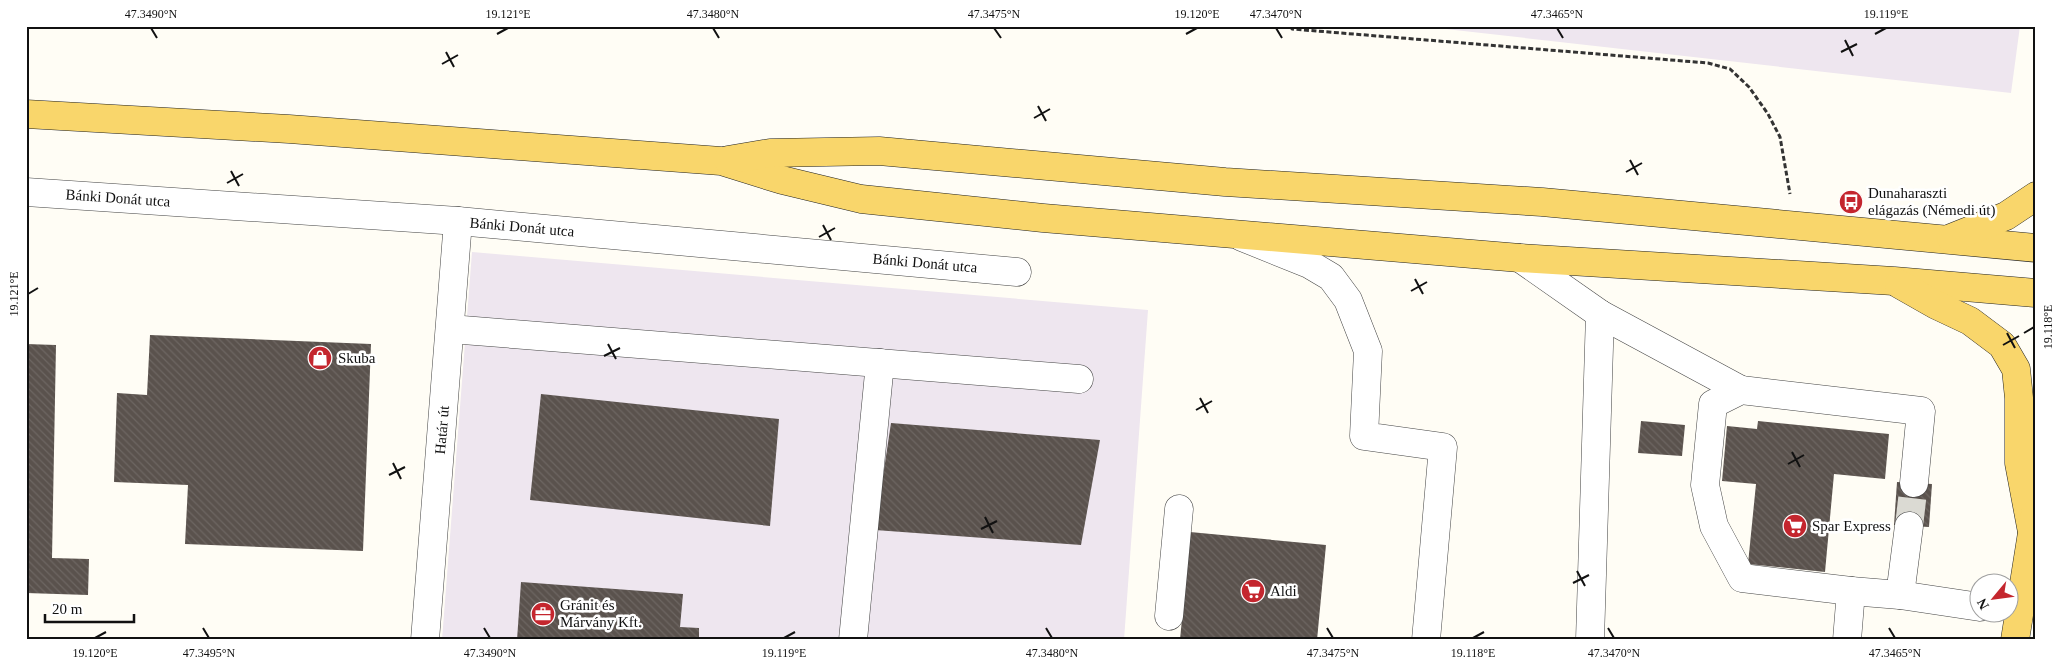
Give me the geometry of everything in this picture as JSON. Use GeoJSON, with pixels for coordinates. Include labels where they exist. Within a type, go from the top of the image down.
{"type":"FeatureCollection","features":[{"type":"Feature","properties":{"kind":"main road"},"geometry":{"type":"LineString","coordinates":[[26,114],[289,129],[721,161],[782,180],[861,198],[1043,218],[1520,258],[1894,281],[2036,293]]}},
{"type":"Feature","properties":{"kind":"main road"},"geometry":{"type":"LineString","coordinates":[[721,161],[770,153],[878,151],[1225,182],[1542,202],[2036,248]]}},
{"type":"Feature","properties":{"kind":"main road"},"geometry":{"type":"LineString","coordinates":[[1945,240],[2006,216],[2036,196]]}},
{"type":"Feature","properties":{"kind":"main road"},"geometry":{"type":"LineString","coordinates":[[1894,281],[1936,306],[1970,320],[2002,345],[2016,369],[2019,398],[2019,463],[2034,522],[2020,584]]}},
{"type":"Feature","properties":{"kind":"main road"},"geometry":{"type":"LineString","coordinates":[[2014,624],[2015,640]]}},
{"type":"Feature","properties":{"kind":"street","name":"Bánki Donát utca"},"geometry":{"type":"LineString","coordinates":[[26,192],[458,221],[1017,272]]}},
{"type":"Feature","properties":{"kind":"street","name":"Határ út"},"geometry":{"type":"LineString","coordinates":[[425,640],[458,221]]}},
{"type":"Feature","properties":{"kind":"street"},"geometry":{"type":"LineString","coordinates":[[1236,234],[1309,264],[1331,277],[1348,300],[1368,351],[1364,436],[1443,447],[1426,640]]}},
{"type":"Feature","properties":{"kind":"street"},"geometry":{"type":"LineString","coordinates":[[1520,258],[1600,314],[1741,390],[1921,411],[1914,483]]}},
{"type":"Feature","properties":{"kind":"street"},"geometry":{"type":"LineString","coordinates":[[1590,640],[1600,314]]}},
{"type":"Feature","properties":{"kind":"street"},"geometry":{"type":"LineString","coordinates":[[450,330],[1079,379]]}},
{"type":"Feature","properties":{"kind":"street"},"geometry":{"type":"LineString","coordinates":[[853,640],[880,363]]}},
{"type":"Feature","properties":{"kind":"street"},"geometry":{"type":"LineString","coordinates":[[1741,390],[1713,404],[1705,486],[1714,526],[1742,578],[1970,605]]}},
{"type":"Feature","properties":{"kind":"street"},"geometry":{"type":"LineString","coordinates":[[1168,616],[1179,509]]}},
{"type":"Feature","properties":{"kind":"street"},"geometry":{"type":"LineString","coordinates":[[1900,595],[1909,526]]}},
{"type":"Feature","properties":{"kind":"street"},"geometry":{"type":"LineString","coordinates":[[1847,640],[1851,591]]}},
{"type":"Feature","properties":{"kind":"path"},"geometry":{"type":"LineString","coordinates":[[1292,26],[1292,29],[1708,63],[1730,69],[1749,87],[1768,114],[1780,137],[1790,194]]}},
{"type":"Feature","properties":{"kind":"shaded area"},"geometry":{"type":"Polygon","coordinates":[[[1419,26],[2020,26],[2011,93],[1419,26]]]}},
{"type":"Feature","properties":{"kind":"shaded area"},"geometry":{"type":"Polygon","coordinates":[[[472,252],[1148,310],[1124,640],[442,640],[472,252]]]}},
{"type":"Feature","properties":{"kind":"building"},"geometry":{"type":"Polygon","coordinates":[[[150,335],[371,344],[363,551],[185,544],[188,485],[114,482],[117,393],[147,395],[150,335]]]}},
{"type":"Feature","properties":{"kind":"building"},"geometry":{"type":"Polygon","coordinates":[[[26,344],[56,345],[52,558],[89,559],[88,595],[26,593],[26,344]]]}},
{"type":"Feature","properties":{"kind":"building"},"geometry":{"type":"Polygon","coordinates":[[[541,394],[779,419],[770,526],[530,500],[541,394]]]}},
{"type":"Feature","properties":{"kind":"building"},"geometry":{"type":"Polygon","coordinates":[[[1641,421],[1685,425],[1682,456],[1638,453],[1641,421]]]}},
{"type":"Feature","properties":{"kind":"building"},"geometry":{"type":"Polygon","coordinates":[[[1758,421],[1889,434],[1885,479],[1834,474],[1825,572],[1748,564],[1756,484],[1722,481],[1727,426],[1757,429],[1758,421]]]}},
{"type":"Feature","properties":{"kind":"building"},"geometry":{"type":"Polygon","coordinates":[[[891,423],[1100,440],[1081,545],[875,530],[891,423]]]}},
{"type":"Feature","properties":{"kind":"building"},"geometry":{"type":"Polygon","coordinates":[[[1897,482],[1932,484],[1929,527],[1894,525],[1897,482]]]}},
{"type":"Feature","properties":{"kind":"building","name":"Aldi"},"geometry":{"type":"Polygon","coordinates":[[[1190,532],[1326,545],[1317,640],[1180,640],[1190,532]]]}},
{"type":"Feature","properties":{"kind":"building"},"geometry":{"type":"Polygon","coordinates":[[[521,582],[683,594],[680,627],[699,628],[699,640],[517,640],[521,582]]]}},
{"type":"Feature","properties":{"kind":"building"},"geometry":{"type":"Polygon","coordinates":[[[1153,637],[1171,638],[1171,640],[1152,640],[1153,637]]]}},
{"type":"Feature","properties":{"kind":"tunnel"},"geometry":{"type":"LineString","coordinates":[[1909,526],[1914,483]]}},
{"type":"Feature","properties":{"kind":"place","name":"Dunaharaszti elágazás (Némedi út)"},"geometry":{"type":"Point","coordinates":[1851,202]}},
{"type":"Feature","properties":{"kind":"place","name":"Skuba"},"geometry":{"type":"Point","coordinates":[320,358]}},
{"type":"Feature","properties":{"kind":"place","name":"Spar Express"},"geometry":{"type":"Point","coordinates":[1795,526]}},
{"type":"Feature","properties":{"kind":"place","name":"Aldi"},"geometry":{"type":"Point","coordinates":[1253,591]}},
{"type":"Feature","properties":{"kind":"place","name":"Gránit és Márvány Kft."},"geometry":{"type":"Point","coordinates":[543,614]}}]}
